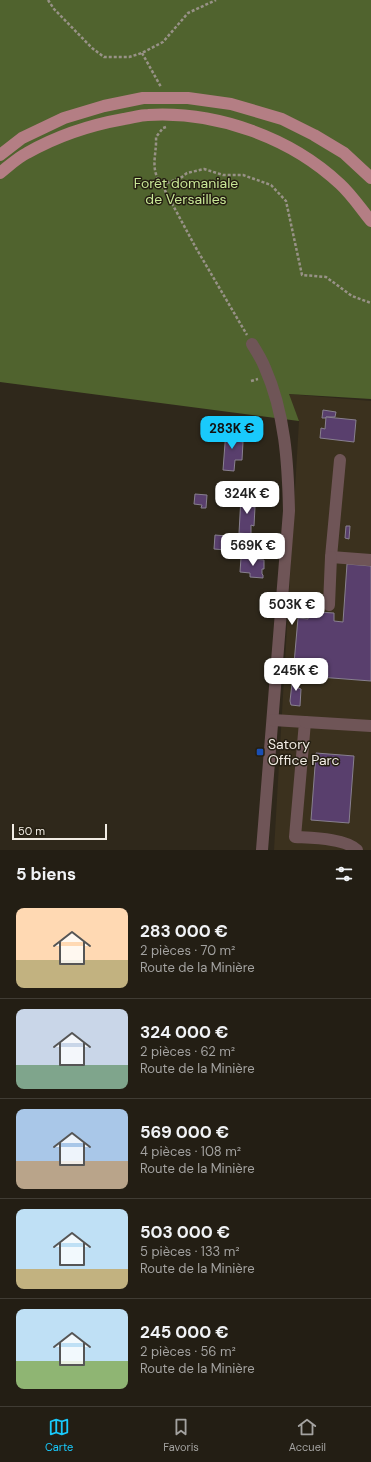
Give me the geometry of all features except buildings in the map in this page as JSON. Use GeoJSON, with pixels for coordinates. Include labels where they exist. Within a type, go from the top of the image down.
{"type":"FeatureCollection","features":[{"type":"Feature","properties":{"kind":"main road"},"geometry":{"type":"LineString","coordinates":[[0,155],[22,138],[64,118],[104,106],[143,98],[188,98],[231,104],[282,118],[344,153],[371,178]]}},
{"type":"Feature","properties":{"kind":"main road"},"geometry":{"type":"LineString","coordinates":[[0,173],[26,153],[67,133],[104,122],[147,115],[189,116],[232,124],[275,140],[301,155],[341,185],[371,221]]}},
{"type":"Feature","properties":{"kind":"street"},"geometry":{"type":"LineString","coordinates":[[252,344],[265,368],[278,405],[288,469],[289,511],[262,850]]}},
{"type":"Feature","properties":{"kind":"street"},"geometry":{"type":"LineString","coordinates":[[329,605],[331,557],[340,460]]}},
{"type":"Feature","properties":{"kind":"street"},"geometry":{"type":"LineString","coordinates":[[331,557],[371,560]]}},
{"type":"Feature","properties":{"kind":"street"},"geometry":{"type":"LineString","coordinates":[[272,720],[371,726]]}},
{"type":"Feature","properties":{"kind":"street"},"geometry":{"type":"LineString","coordinates":[[305,722],[295,837],[332,840],[353,846],[357,850]]}},
{"type":"Feature","properties":{"kind":"path"},"geometry":{"type":"LineString","coordinates":[[48,0],[54,9],[92,48],[104,57],[129,57],[142,53],[163,42],[188,13],[216,0]]}},
{"type":"Feature","properties":{"kind":"path"},"geometry":{"type":"LineString","coordinates":[[142,53],[167,98]]}},
{"type":"Feature","properties":{"kind":"path"},"geometry":{"type":"LineString","coordinates":[[170,125],[163,128],[156,137],[157,149],[154,159],[156,178],[162,185],[196,248],[252,344]]}},
{"type":"Feature","properties":{"kind":"path"},"geometry":{"type":"LineString","coordinates":[[162,185],[182,177],[187,173],[204,169],[223,175],[244,175],[271,185],[286,200],[302,275],[326,277],[352,296],[371,303]]}},
{"type":"Feature","properties":{"kind":"shaded area"},"geometry":{"type":"Polygon","coordinates":[[[288,394],[371,401],[371,850],[274,850],[299,421],[288,394]]]}},
{"type":"Feature","properties":{"kind":"green space","name":"Forêt domaniale de Versailles"},"geometry":{"type":"Polygon","coordinates":[[[0,0],[371,0],[371,399],[289,394],[299,421],[0,382],[0,0]]]}},
{"type":"Feature","properties":{"kind":"place","name":"Satory Office Parc"},"geometry":{"type":"Point","coordinates":[260,752]}}]}
